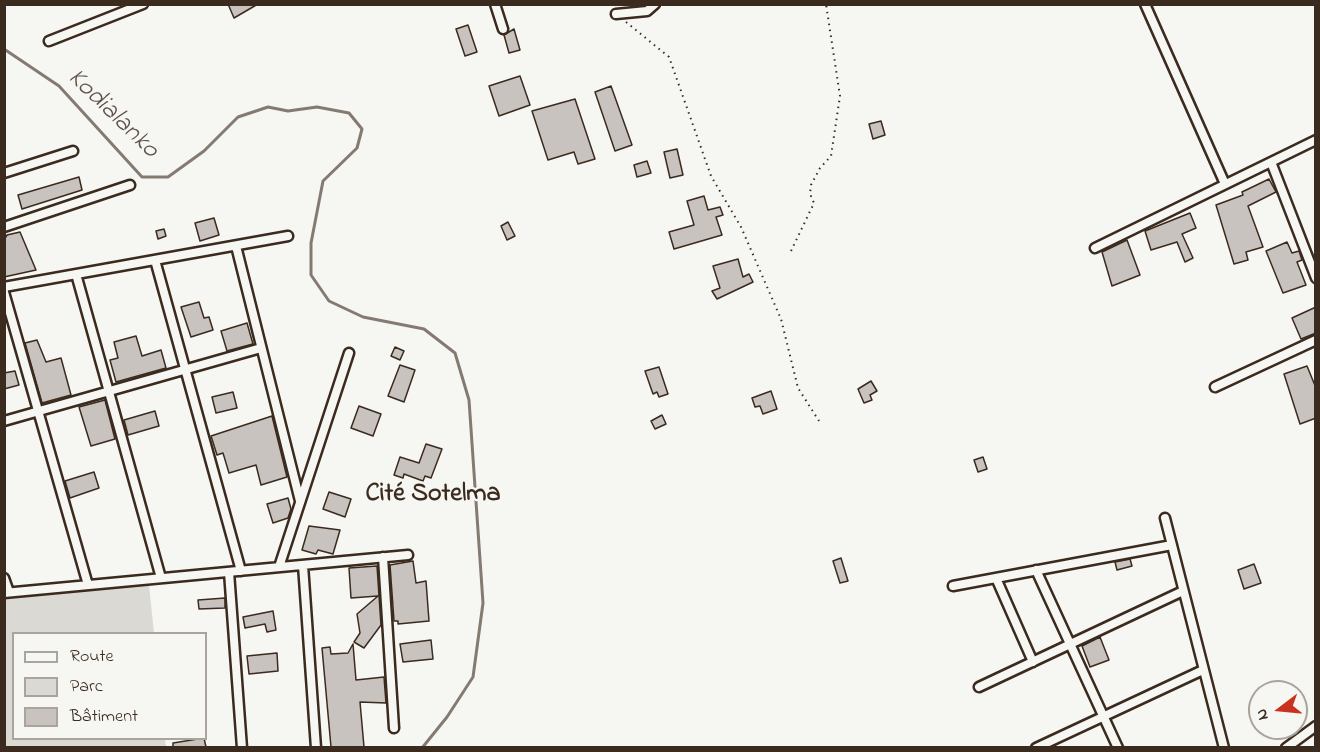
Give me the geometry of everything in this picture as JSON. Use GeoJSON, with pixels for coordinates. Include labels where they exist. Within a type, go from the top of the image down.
{"type":"FeatureCollection","features":[{"type":"Feature","properties":{"kind":"street"},"geometry":{"type":"LineString","coordinates":[[49,41],[142,4]]}},
{"type":"Feature","properties":{"kind":"street"},"geometry":{"type":"LineString","coordinates":[[495,4],[504,29]]}},
{"type":"Feature","properties":{"kind":"street"},"geometry":{"type":"LineString","coordinates":[[616,14],[647,11],[655,4]]}},
{"type":"Feature","properties":{"kind":"street"},"geometry":{"type":"LineString","coordinates":[[1145,5],[1225,184]]}},
{"type":"Feature","properties":{"kind":"street"},"geometry":{"type":"LineString","coordinates":[[1095,248],[1316,140]]}},
{"type":"Feature","properties":{"kind":"street"},"geometry":{"type":"LineString","coordinates":[[4,173],[73,152]]}},
{"type":"Feature","properties":{"kind":"street"},"geometry":{"type":"LineString","coordinates":[[1271,162],[1316,278]]}},
{"type":"Feature","properties":{"kind":"street"},"geometry":{"type":"LineString","coordinates":[[4,227],[130,185]]}},
{"type":"Feature","properties":{"kind":"street"},"geometry":{"type":"LineString","coordinates":[[88,585],[4,289],[288,237]]}},
{"type":"Feature","properties":{"kind":"street"},"geometry":{"type":"LineString","coordinates":[[236,246],[300,501]]}},
{"type":"Feature","properties":{"kind":"street"},"geometry":{"type":"LineString","coordinates":[[154,261],[241,570]]}},
{"type":"Feature","properties":{"kind":"street"},"geometry":{"type":"LineString","coordinates":[[76,274],[161,578]]}},
{"type":"Feature","properties":{"kind":"street"},"geometry":{"type":"LineString","coordinates":[[1215,387],[1316,340]]}},
{"type":"Feature","properties":{"kind":"street"},"geometry":{"type":"LineString","coordinates":[[4,421],[261,348]]}},
{"type":"Feature","properties":{"kind":"street"},"geometry":{"type":"LineString","coordinates":[[279,567],[350,353]]}},
{"type":"Feature","properties":{"kind":"street"},"geometry":{"type":"LineString","coordinates":[[1165,518],[1224,747]]}},
{"type":"Feature","properties":{"kind":"street"},"geometry":{"type":"LineString","coordinates":[[952,586],[1172,545]]}},
{"type":"Feature","properties":{"kind":"street"},"geometry":{"type":"LineString","coordinates":[[4,578],[7,592],[408,555]]}},
{"type":"Feature","properties":{"kind":"street"},"geometry":{"type":"LineString","coordinates":[[383,557],[394,728]]}},
{"type":"Feature","properties":{"kind":"street"},"geometry":{"type":"LineString","coordinates":[[303,565],[316,747]]}},
{"type":"Feature","properties":{"kind":"street"},"geometry":{"type":"LineString","coordinates":[[1036,570],[1118,747]]}},
{"type":"Feature","properties":{"kind":"street"},"geometry":{"type":"LineString","coordinates":[[229,572],[242,747]]}},
{"type":"Feature","properties":{"kind":"street"},"geometry":{"type":"LineString","coordinates":[[996,578],[1033,662]]}},
{"type":"Feature","properties":{"kind":"street"},"geometry":{"type":"LineString","coordinates":[[979,687],[1183,591]]}},
{"type":"Feature","properties":{"kind":"street"},"geometry":{"type":"LineString","coordinates":[[1036,747],[1203,670]]}},
{"type":"Feature","properties":{"kind":"street"},"geometry":{"type":"LineString","coordinates":[[1286,747],[1316,726]]}},
{"type":"Feature","properties":{"kind":"path"},"geometry":{"type":"LineString","coordinates":[[791,251],[814,203],[810,194],[811,185],[820,168],[831,156],[840,96],[826,4]]}},
{"type":"Feature","properties":{"kind":"path"},"geometry":{"type":"LineString","coordinates":[[616,14],[669,57],[711,176],[741,227],[781,319],[798,387],[819,421]]}},
{"type":"Feature","properties":{"kind":"green space"},"geometry":{"type":"Polygon","coordinates":[[[149,585],[154,632],[12,632],[12,740],[165,740],[166,747],[5,748],[5,596],[149,585]]]}},
{"type":"Feature","properties":{"kind":"building"},"geometry":{"type":"Polygon","coordinates":[[[228,4],[258,4],[234,18],[228,4]]]}},
{"type":"Feature","properties":{"kind":"building"},"geometry":{"type":"Polygon","coordinates":[[[468,25],[477,52],[465,56],[456,29],[468,25]]]}},
{"type":"Feature","properties":{"kind":"building"},"geometry":{"type":"Polygon","coordinates":[[[514,29],[520,50],[509,53],[504,35],[514,29]]]}},
{"type":"Feature","properties":{"kind":"building"},"geometry":{"type":"Polygon","coordinates":[[[520,76],[530,105],[499,116],[489,86],[520,76]]]}},
{"type":"Feature","properties":{"kind":"building"},"geometry":{"type":"Polygon","coordinates":[[[611,86],[632,145],[615,151],[595,92],[611,86]]]}},
{"type":"Feature","properties":{"kind":"building"},"geometry":{"type":"Polygon","coordinates":[[[575,99],[595,159],[578,164],[574,152],[548,160],[532,111],[575,99]]]}},
{"type":"Feature","properties":{"kind":"building"},"geometry":{"type":"Polygon","coordinates":[[[881,121],[885,135],[873,139],[869,124],[881,121]]]}},
{"type":"Feature","properties":{"kind":"building"},"geometry":{"type":"Polygon","coordinates":[[[677,149],[683,175],[670,178],[664,152],[677,149]]]}},
{"type":"Feature","properties":{"kind":"building"},"geometry":{"type":"Polygon","coordinates":[[[647,161],[651,173],[637,177],[634,165],[647,161]]]}},
{"type":"Feature","properties":{"kind":"building"},"geometry":{"type":"Polygon","coordinates":[[[79,177],[82,190],[22,209],[18,195],[79,177]]]}},
{"type":"Feature","properties":{"kind":"building"},"geometry":{"type":"Polygon","coordinates":[[[1269,179],[1276,192],[1248,206],[1263,247],[1246,252],[1248,260],[1234,264],[1216,205],[1243,195],[1242,192],[1269,179]]]}},
{"type":"Feature","properties":{"kind":"building"},"geometry":{"type":"Polygon","coordinates":[[[704,196],[708,210],[720,207],[723,215],[716,217],[722,235],[674,249],[669,232],[694,225],[687,201],[704,196]]]}},
{"type":"Feature","properties":{"kind":"building"},"geometry":{"type":"Polygon","coordinates":[[[1190,213],[1196,228],[1182,234],[1193,258],[1185,262],[1177,242],[1151,250],[1145,231],[1190,213]]]}},
{"type":"Feature","properties":{"kind":"building"},"geometry":{"type":"Polygon","coordinates":[[[214,218],[219,235],[200,241],[195,223],[214,218]]]}},
{"type":"Feature","properties":{"kind":"building"},"geometry":{"type":"Polygon","coordinates":[[[508,222],[515,236],[507,240],[501,226],[508,222]]]}},
{"type":"Feature","properties":{"kind":"building"},"geometry":{"type":"Polygon","coordinates":[[[164,229],[166,236],[158,239],[156,231],[164,229]]]}},
{"type":"Feature","properties":{"kind":"building"},"geometry":{"type":"Polygon","coordinates":[[[20,232],[36,270],[4,277],[4,240],[7,235],[20,232]]]}},
{"type":"Feature","properties":{"kind":"building"},"geometry":{"type":"Polygon","coordinates":[[[1127,240],[1140,275],[1112,286],[1102,252],[1127,240]]]}},
{"type":"Feature","properties":{"kind":"building"},"geometry":{"type":"Polygon","coordinates":[[[1287,242],[1292,253],[1299,251],[1302,260],[1297,262],[1306,285],[1283,293],[1266,251],[1287,242]]]}},
{"type":"Feature","properties":{"kind":"building"},"geometry":{"type":"Polygon","coordinates":[[[738,259],[743,277],[749,274],[753,282],[717,299],[712,291],[720,288],[713,266],[738,259]]]}},
{"type":"Feature","properties":{"kind":"building"},"geometry":{"type":"Polygon","coordinates":[[[199,302],[204,318],[209,317],[213,330],[191,337],[181,307],[199,302]]]}},
{"type":"Feature","properties":{"kind":"building"},"geometry":{"type":"Polygon","coordinates":[[[1316,307],[1316,333],[1301,339],[1292,318],[1316,307]]]}},
{"type":"Feature","properties":{"kind":"building"},"geometry":{"type":"Polygon","coordinates":[[[247,323],[253,344],[227,351],[221,331],[247,323]]]}},
{"type":"Feature","properties":{"kind":"building"},"geometry":{"type":"Polygon","coordinates":[[[136,336],[142,356],[161,350],[166,368],[116,382],[110,360],[118,358],[114,342],[136,336]]]}},
{"type":"Feature","properties":{"kind":"building"},"geometry":{"type":"Polygon","coordinates":[[[37,340],[46,362],[61,358],[71,395],[42,403],[25,343],[37,340]]]}},
{"type":"Feature","properties":{"kind":"building"},"geometry":{"type":"Polygon","coordinates":[[[395,347],[404,351],[400,360],[391,356],[395,347]]]}},
{"type":"Feature","properties":{"kind":"building"},"geometry":{"type":"Polygon","coordinates":[[[400,365],[415,370],[404,402],[388,396],[400,365]]]}},
{"type":"Feature","properties":{"kind":"building"},"geometry":{"type":"Polygon","coordinates":[[[1307,366],[1316,388],[1316,418],[1300,424],[1284,374],[1307,366]]]}},
{"type":"Feature","properties":{"kind":"building"},"geometry":{"type":"Polygon","coordinates":[[[659,367],[668,394],[659,397],[657,392],[653,394],[645,371],[659,367]]]}},
{"type":"Feature","properties":{"kind":"building"},"geometry":{"type":"Polygon","coordinates":[[[15,371],[19,385],[4,389],[4,373],[15,371]]]}},
{"type":"Feature","properties":{"kind":"building"},"geometry":{"type":"Polygon","coordinates":[[[871,381],[877,391],[870,395],[872,400],[864,403],[858,389],[871,381]]]}},
{"type":"Feature","properties":{"kind":"building"},"geometry":{"type":"Polygon","coordinates":[[[771,391],[777,409],[763,414],[760,406],[755,407],[752,398],[771,391]]]}},
{"type":"Feature","properties":{"kind":"building"},"geometry":{"type":"Polygon","coordinates":[[[233,392],[237,408],[216,413],[212,397],[233,392]]]}},
{"type":"Feature","properties":{"kind":"building"},"geometry":{"type":"Polygon","coordinates":[[[105,400],[115,439],[91,446],[79,407],[105,400]]]}},
{"type":"Feature","properties":{"kind":"building"},"geometry":{"type":"Polygon","coordinates":[[[359,406],[381,414],[373,436],[351,428],[359,406]]]}},
{"type":"Feature","properties":{"kind":"building"},"geometry":{"type":"Polygon","coordinates":[[[155,411],[159,426],[128,435],[124,420],[155,411]]]}},
{"type":"Feature","properties":{"kind":"building"},"geometry":{"type":"Polygon","coordinates":[[[662,415],[666,424],[655,429],[651,421],[662,415]]]}},
{"type":"Feature","properties":{"kind":"building"},"geometry":{"type":"Polygon","coordinates":[[[272,416],[287,477],[261,485],[256,465],[229,473],[223,453],[217,455],[211,436],[272,416]]]}},
{"type":"Feature","properties":{"kind":"building"},"geometry":{"type":"Polygon","coordinates":[[[426,444],[442,449],[431,478],[425,476],[423,481],[404,474],[403,478],[394,475],[400,457],[419,463],[426,444]]]}},
{"type":"Feature","properties":{"kind":"building"},"geometry":{"type":"Polygon","coordinates":[[[983,457],[987,469],[978,472],[974,460],[983,457]]]}},
{"type":"Feature","properties":{"kind":"building"},"geometry":{"type":"Polygon","coordinates":[[[94,472],[99,488],[70,498],[65,481],[94,472]]]}},
{"type":"Feature","properties":{"kind":"building"},"geometry":{"type":"Polygon","coordinates":[[[329,492],[351,499],[345,517],[323,509],[329,492]]]}},
{"type":"Feature","properties":{"kind":"building"},"geometry":{"type":"Polygon","coordinates":[[[288,498],[291,509],[288,518],[273,523],[267,504],[288,498]]]}},
{"type":"Feature","properties":{"kind":"building"},"geometry":{"type":"Polygon","coordinates":[[[309,526],[340,530],[333,554],[318,550],[316,554],[302,550],[309,526]]]}},
{"type":"Feature","properties":{"kind":"building"},"geometry":{"type":"Polygon","coordinates":[[[841,558],[848,581],[840,583],[833,561],[841,558]]]}},
{"type":"Feature","properties":{"kind":"building"},"geometry":{"type":"Polygon","coordinates":[[[1130,559],[1132,566],[1117,570],[1115,562],[1130,559]]]}},
{"type":"Feature","properties":{"kind":"building"},"geometry":{"type":"Polygon","coordinates":[[[413,561],[416,583],[426,581],[429,621],[398,624],[398,621],[394,621],[390,565],[413,561]]]}},
{"type":"Feature","properties":{"kind":"building"},"geometry":{"type":"Polygon","coordinates":[[[1254,564],[1261,583],[1244,589],[1238,570],[1254,564]]]}},
{"type":"Feature","properties":{"kind":"building"},"geometry":{"type":"Polygon","coordinates":[[[377,566],[381,625],[364,648],[354,642],[360,633],[357,614],[378,596],[351,598],[349,568],[377,566]]]}},
{"type":"Feature","properties":{"kind":"building"},"geometry":{"type":"Polygon","coordinates":[[[225,598],[225,608],[199,609],[198,600],[225,598]]]}},
{"type":"Feature","properties":{"kind":"building"},"geometry":{"type":"Polygon","coordinates":[[[273,611],[276,630],[267,632],[265,624],[245,628],[243,617],[273,611]]]}},
{"type":"Feature","properties":{"kind":"building"},"geometry":{"type":"Polygon","coordinates":[[[1100,637],[1109,660],[1090,667],[1082,646],[1100,637]]]}},
{"type":"Feature","properties":{"kind":"building"},"geometry":{"type":"Polygon","coordinates":[[[431,640],[433,659],[403,662],[400,644],[431,640]]]}},
{"type":"Feature","properties":{"kind":"building"},"geometry":{"type":"Polygon","coordinates":[[[353,644],[356,680],[384,677],[386,703],[360,702],[364,747],[331,747],[322,648],[330,647],[331,654],[348,653],[353,644]]]}},
{"type":"Feature","properties":{"kind":"building"},"geometry":{"type":"Polygon","coordinates":[[[277,653],[278,671],[249,674],[247,656],[277,653]]]}},
{"type":"Feature","properties":{"kind":"building"},"geometry":{"type":"Polygon","coordinates":[[[204,740],[206,747],[173,747],[173,743],[204,740]]]}},
{"type":"Feature","properties":{"kind":"waterway","name":"Kodialanko"},"geometry":{"type":"LineString","coordinates":[[4,49],[59,86],[142,177],[168,177],[204,151],[238,117],[268,107],[288,111],[317,107],[349,113],[362,129],[357,148],[323,181],[311,243],[311,275],[329,301],[363,317],[424,329],[455,353],[469,400],[483,603],[473,677],[447,717],[422,748]]}},
{"type":"Feature","properties":{"kind":"district","name":"Cité Sotelma"},"geometry":{"type":"Point","coordinates":[433,496]}}]}
